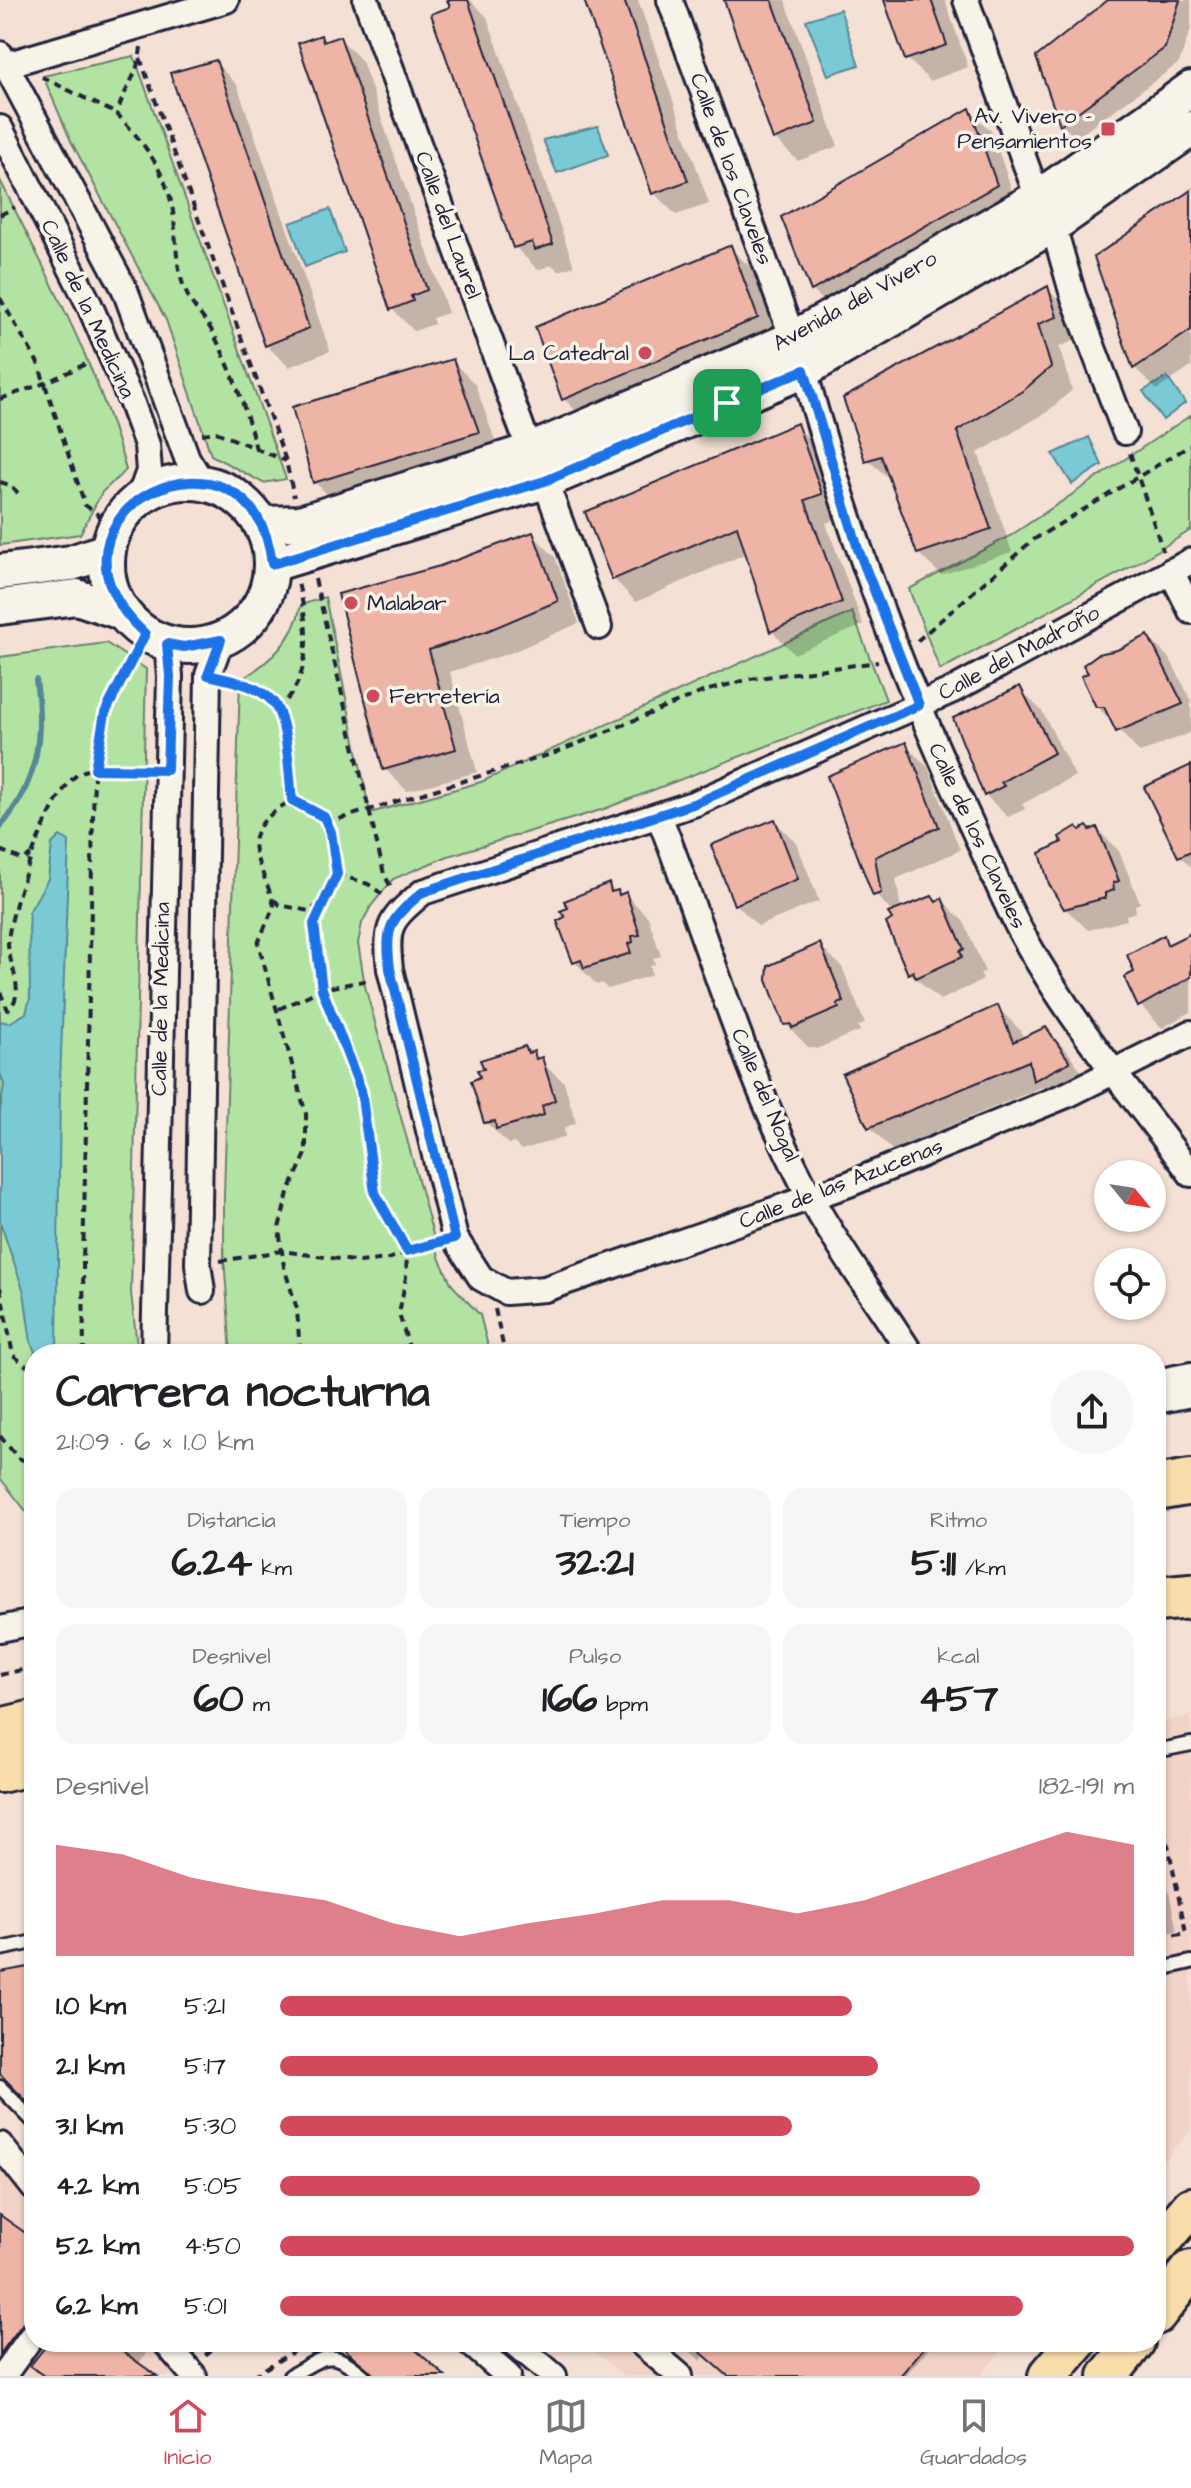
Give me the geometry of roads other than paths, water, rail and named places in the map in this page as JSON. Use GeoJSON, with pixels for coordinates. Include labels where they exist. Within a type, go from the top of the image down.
{"type":"FeatureCollection","features":[{"type":"Feature","properties":{"kind":"highway"},"geometry":{"type":"LineString","coordinates":[[1166,1486],[1191,1482]]}},
{"type":"Feature","properties":{"kind":"highway"},"geometry":{"type":"LineString","coordinates":[[1166,1598],[1191,1596]]}},
{"type":"Feature","properties":{"kind":"highway"},"geometry":{"type":"LineString","coordinates":[[0,1731],[24,1725]]}},
{"type":"Feature","properties":{"kind":"highway"},"geometry":{"type":"LineString","coordinates":[[0,1770],[24,1764]]}},
{"type":"Feature","properties":{"kind":"main road","name":"Avenida del Vivero"},"geometry":{"type":"LineString","coordinates":[[1045,212],[1191,89]]}},
{"type":"Feature","properties":{"kind":"main road","name":"Avenida del Vivero"},"geometry":{"type":"LineString","coordinates":[[282,561],[538,466],[798,354],[1191,129]]}},
{"type":"Feature","properties":{"kind":"main road","name":"Avenida del Vivero"},"geometry":{"type":"LineString","coordinates":[[262,524],[300,523],[538,466]]}},
{"type":"Feature","properties":{"kind":"main road"},"geometry":{"type":"LineString","coordinates":[[0,572],[71,563],[111,539],[140,496],[169,483],[201,481],[232,492],[262,524],[282,561],[260,606],[238,630],[221,640],[184,647],[77,597],[0,607]]}},
{"type":"Feature","properties":{"kind":"main road"},"geometry":{"type":"LineString","coordinates":[[111,539],[108,583],[145,630]]}},
{"type":"Feature","properties":{"kind":"main road"},"geometry":{"type":"LineString","coordinates":[[1166,2236],[1191,2207]]}},
{"type":"Feature","properties":{"kind":"main road"},"geometry":{"type":"LineString","coordinates":[[1166,2302],[1191,2270]]}},
{"type":"Feature","properties":{"kind":"main road"},"geometry":{"type":"LineString","coordinates":[[1048,2376],[1068,2352]]}},
{"type":"Feature","properties":{"kind":"main road"},"geometry":{"type":"LineString","coordinates":[[1108,2376],[1127,2352]]}},
{"type":"Feature","properties":{"kind":"street"},"geometry":{"type":"LineString","coordinates":[[201,481],[178,436],[125,290],[8,60],[226,0]]}},
{"type":"Feature","properties":{"kind":"street","name":"Calle del Laurel"},"geometry":{"type":"LineString","coordinates":[[366,0],[599,627]]}},
{"type":"Feature","properties":{"kind":"street","name":"Calle de los Claveles"},"geometry":{"type":"LineString","coordinates":[[670,0],[798,354],[858,549],[919,705],[1026,941],[1115,1072],[1191,1174]]}},
{"type":"Feature","properties":{"kind":"street"},"geometry":{"type":"LineString","coordinates":[[966,0],[1125,432]]}},
{"type":"Feature","properties":{"kind":"street","name":"Calle de la Medicina"},"geometry":{"type":"LineString","coordinates":[[0,128],[109,350],[147,445],[149,471],[140,496]]}},
{"type":"Feature","properties":{"kind":"street"},"geometry":{"type":"LineString","coordinates":[[1181,566],[1191,611]]}},
{"type":"Feature","properties":{"kind":"street","name":"Calle del Madroño"},"geometry":{"type":"LineString","coordinates":[[485,1280],[455,1238],[391,975],[386,936],[397,913],[423,892],[659,816],[919,705],[1181,566]]}},
{"type":"Feature","properties":{"kind":"street","name":"Calle de la Medicina"},"geometry":{"type":"LineString","coordinates":[[145,630],[170,676],[154,1344]]}},
{"type":"Feature","properties":{"kind":"street","name":"Calle de la Medicina"},"geometry":{"type":"LineString","coordinates":[[202,1291],[198,1264],[208,675],[221,640]]}},
{"type":"Feature","properties":{"kind":"street","name":"Calle del Nogal"},"geometry":{"type":"LineString","coordinates":[[659,816],[738,1034],[811,1198],[905,1344]]}},
{"type":"Feature","properties":{"kind":"street","name":"Calle de las Azucenas"},"geometry":{"type":"LineString","coordinates":[[485,1280],[506,1292],[545,1289],[811,1198],[1115,1072],[1191,1033]]}},
{"type":"Feature","properties":{"kind":"street"},"geometry":{"type":"LineString","coordinates":[[1166,1380],[1191,1375]]}},
{"type":"Feature","properties":{"kind":"street"},"geometry":{"type":"LineString","coordinates":[[1166,1399],[1191,1394]]}},
{"type":"Feature","properties":{"kind":"street"},"geometry":{"type":"LineString","coordinates":[[0,1629],[24,1624]]}},
{"type":"Feature","properties":{"kind":"street"},"geometry":{"type":"LineString","coordinates":[[0,2145],[24,2175]]}},
{"type":"Feature","properties":{"kind":"street"},"geometry":{"type":"LineString","coordinates":[[3,2376],[24,2347]]}},
{"type":"Feature","properties":{"kind":"street"},"geometry":{"type":"LineString","coordinates":[[174,2352],[194,2376]]}},
{"type":"Feature","properties":{"kind":"street"},"geometry":{"type":"LineString","coordinates":[[480,2352],[503,2374]]}},
{"type":"Feature","properties":{"kind":"street"},"geometry":{"type":"LineString","coordinates":[[526,2352],[554,2376]]}},
{"type":"Feature","properties":{"kind":"street"},"geometry":{"type":"LineString","coordinates":[[652,2352],[680,2376]]}},
{"type":"Feature","properties":{"kind":"lane"},"geometry":{"type":"LineString","coordinates":[[1166,1749],[1191,1744]]}},
{"type":"Feature","properties":{"kind":"lane"},"geometry":{"type":"LineString","coordinates":[[0,1949],[24,1944]]}},
{"type":"Feature","properties":{"kind":"lane"},"geometry":{"type":"LineString","coordinates":[[1166,1968],[1191,1962]]}},
{"type":"Feature","properties":{"kind":"lane"},"geometry":{"type":"LineString","coordinates":[[0,2087],[24,2112]]}},
{"type":"Feature","properties":{"kind":"lane"},"geometry":{"type":"LineString","coordinates":[[290,2376],[328,2355],[342,2357],[364,2376]]}},
{"type":"Feature","properties":{"kind":"water"},"geometry":{"type":"Polygon","coordinates":[[[840,9],[859,65],[828,75],[806,20],[840,9]]]}},
{"type":"Feature","properties":{"kind":"water"},"geometry":{"type":"Polygon","coordinates":[[[598,126],[608,155],[557,173],[543,140],[598,126]]]}},
{"type":"Feature","properties":{"kind":"water"},"geometry":{"type":"Polygon","coordinates":[[[330,209],[345,252],[305,267],[290,223],[330,209]]]}},
{"type":"Feature","properties":{"kind":"water"},"geometry":{"type":"Polygon","coordinates":[[[1167,377],[1185,403],[1163,420],[1143,391],[1167,377]]]}},
{"type":"Feature","properties":{"kind":"water"},"geometry":{"type":"Polygon","coordinates":[[[1089,437],[1102,465],[1072,484],[1053,454],[1089,437]]]}},
{"type":"Feature","properties":{"kind":"water"},"geometry":{"type":"Polygon","coordinates":[[[60,836],[69,841],[60,1080],[57,1344],[31,1344],[24,1292],[0,1222],[0,1112],[4,1084],[0,1073],[0,1021],[9,1023],[26,1013],[30,998],[29,912],[48,879],[52,844],[60,836]]]}},
{"type":"Feature","properties":{"kind":"waterway"},"geometry":{"type":"LineString","coordinates":[[0,827],[23,793],[35,758],[39,720],[36,680]]}},
{"type":"Feature","properties":{"kind":"place","name":"Av. Vivero - Pensamientos"},"geometry":{"type":"Point","coordinates":[1108,129]}},
{"type":"Feature","properties":{"kind":"place","name":"La Catedral"},"geometry":{"type":"Point","coordinates":[645,353]}},
{"type":"Feature","properties":{"kind":"place","name":"Malabar"},"geometry":{"type":"Point","coordinates":[351,603]}},
{"type":"Feature","properties":{"kind":"place","name":"Ferretería"},"geometry":{"type":"Point","coordinates":[373,696]}}]}
